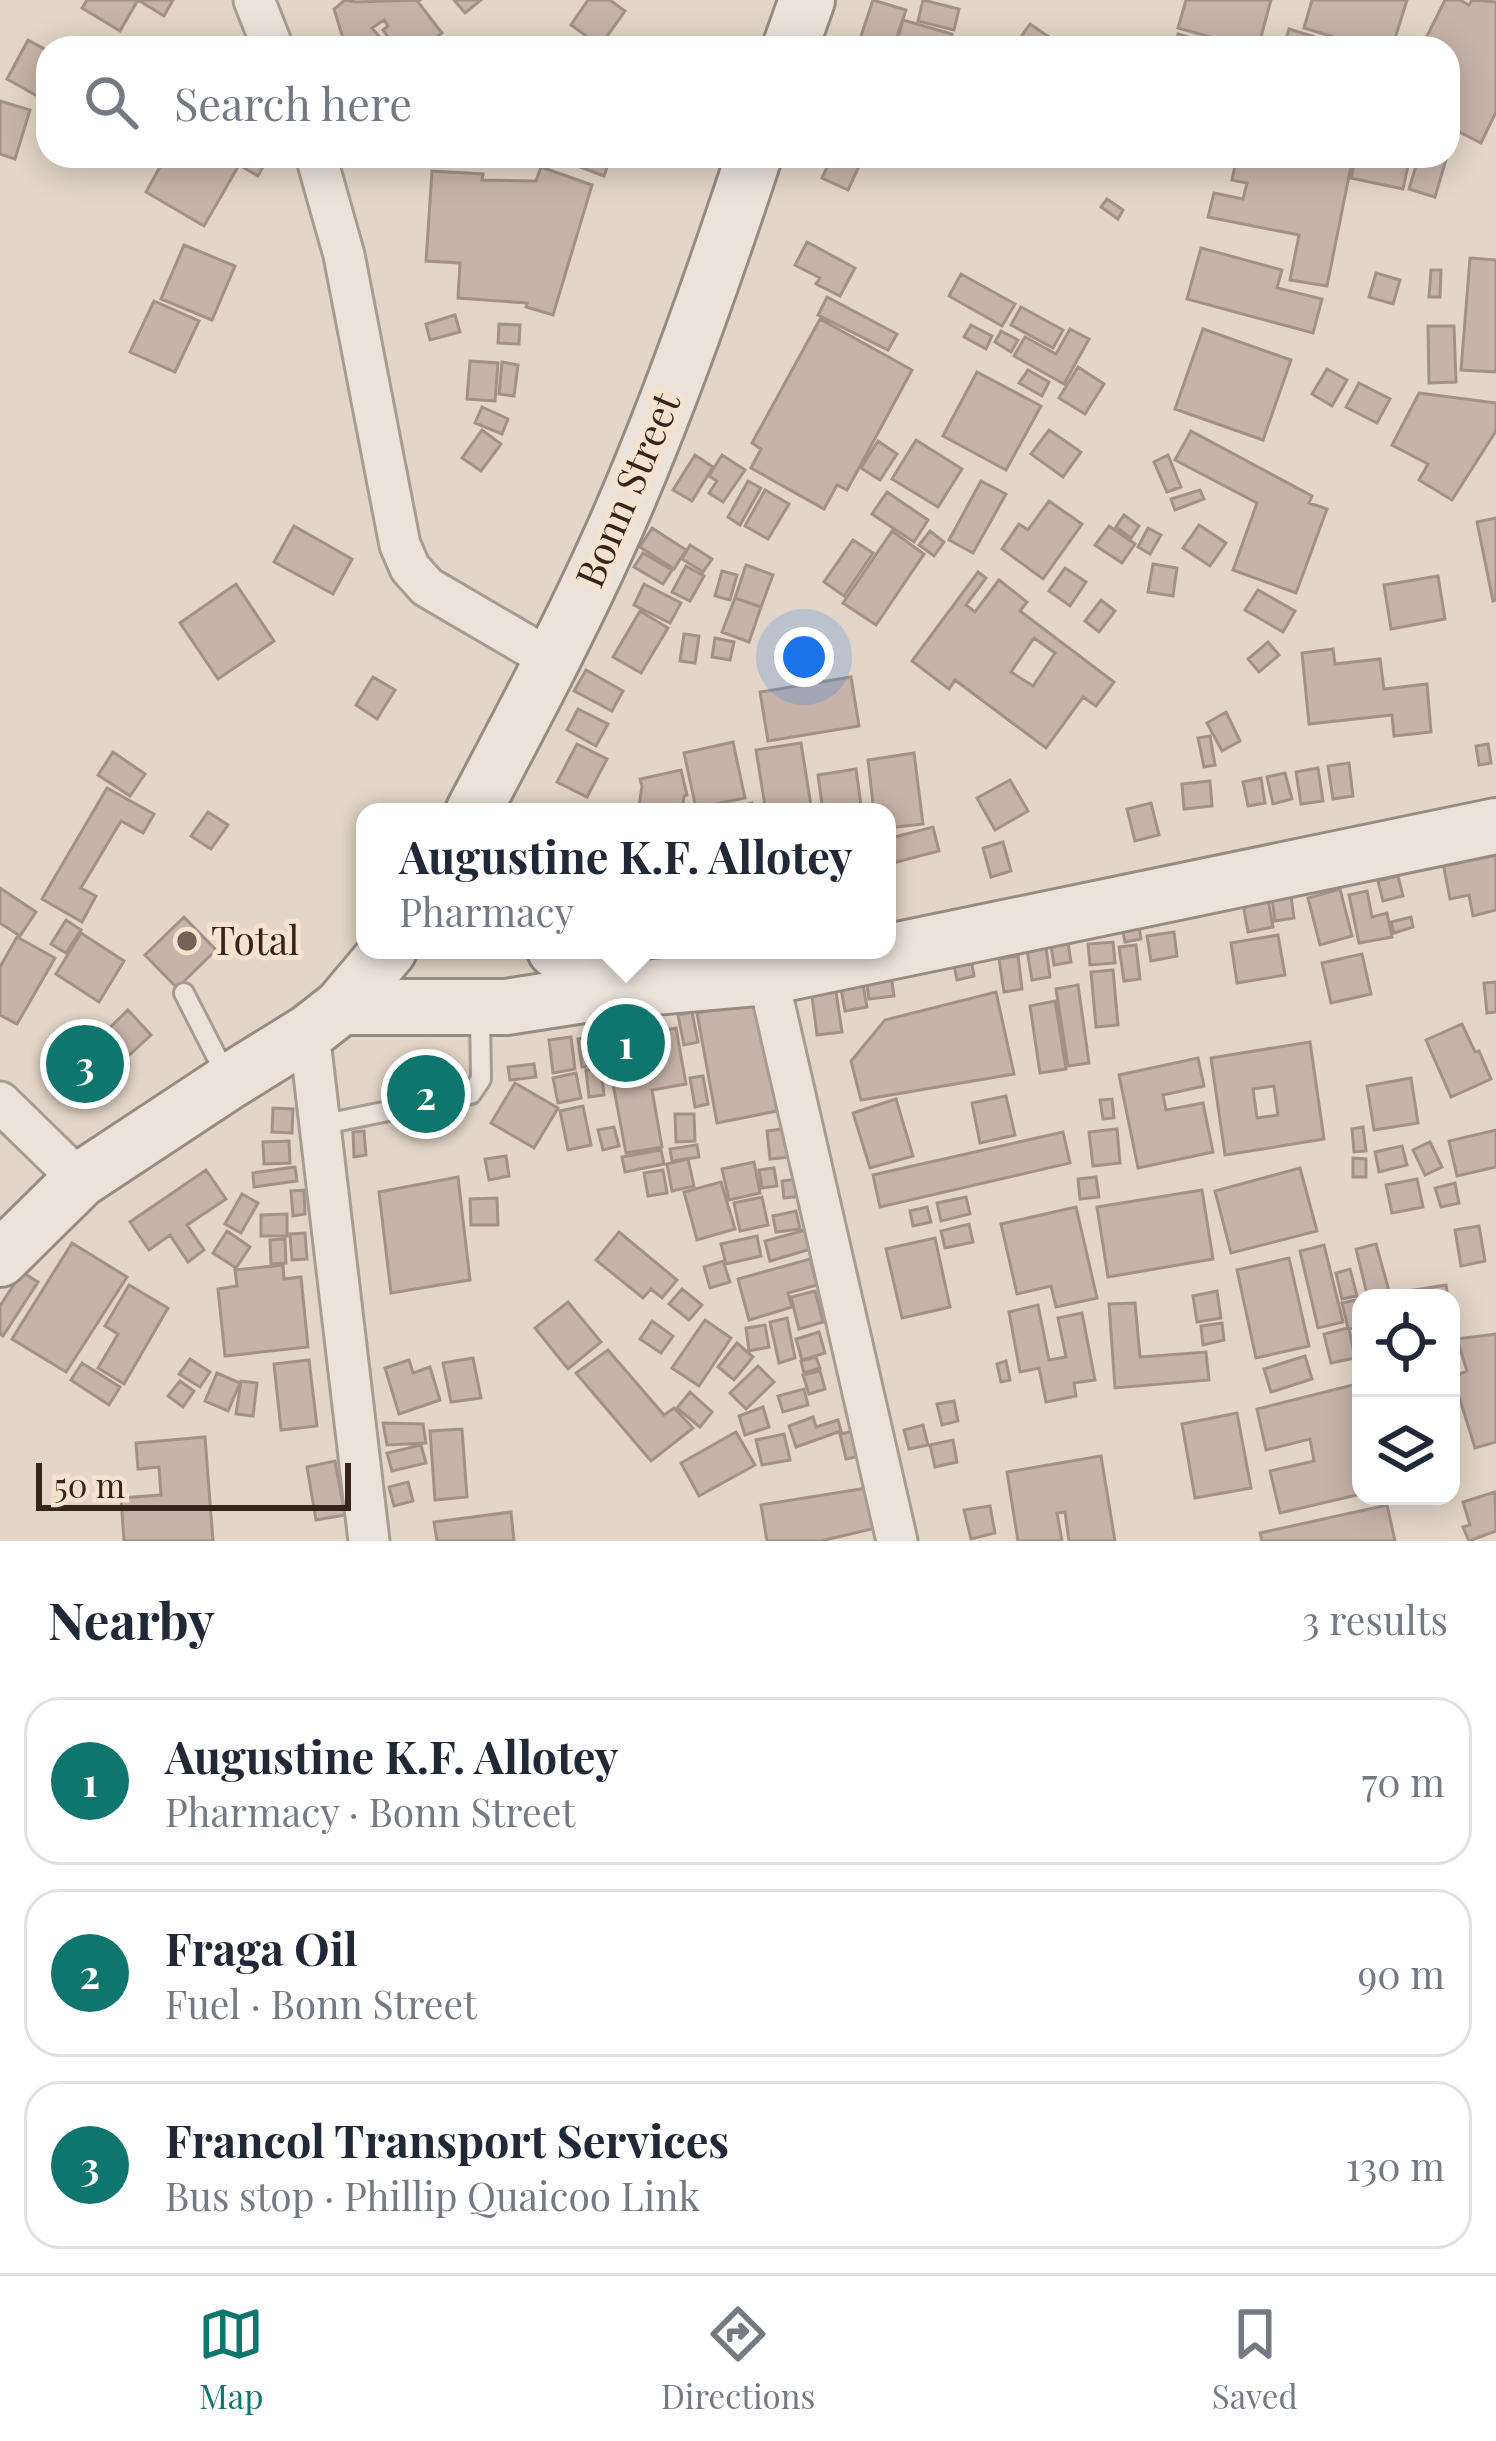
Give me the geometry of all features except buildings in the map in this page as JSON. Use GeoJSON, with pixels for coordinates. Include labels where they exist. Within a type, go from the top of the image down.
{"type":"FeatureCollection","features":[{"type":"Feature","properties":{"kind":"street"},"geometry":{"type":"LineString","coordinates":[[254,0],[268,36]]}},
{"type":"Feature","properties":{"kind":"street"},"geometry":{"type":"LineString","coordinates":[[794,36],[807,0]]}},
{"type":"Feature","properties":{"kind":"street"},"geometry":{"type":"LineString","coordinates":[[319,168],[344,255],[400,545],[410,568],[427,587],[553,661]]}},
{"type":"Feature","properties":{"kind":"street","name":"Bonn Street"},"geometry":{"type":"LineString","coordinates":[[478,803],[553,661],[620,516],[668,400],[750,168]]}},
{"type":"Feature","properties":{"kind":"street"},"geometry":{"type":"LineString","coordinates":[[896,950],[1496,826]]}},
{"type":"Feature","properties":{"kind":"street"},"geometry":{"type":"LineString","coordinates":[[0,1259],[80,1180],[325,1020],[380,959]]}},
{"type":"Feature","properties":{"kind":"street"},"geometry":{"type":"LineString","coordinates":[[493,1008],[522,975],[526,959]]}},
{"type":"Feature","properties":{"kind":"street"},"geometry":{"type":"LineString","coordinates":[[566,959],[609,991]]}},
{"type":"Feature","properties":{"kind":"street"},"geometry":{"type":"LineString","coordinates":[[325,1020],[493,1008],[609,991],[768,977],[855,959]]}},
{"type":"Feature","properties":{"kind":"street"},"geometry":{"type":"LineString","coordinates":[[768,977],[897,1541]]}},
{"type":"Feature","properties":{"kind":"street"},"geometry":{"type":"LineString","coordinates":[[325,1020],[320,1125],[369,1541]]}},
{"type":"Feature","properties":{"kind":"street"},"geometry":{"type":"LineString","coordinates":[[0,1102],[80,1180]]}},
{"type":"Feature","properties":{"kind":"lane"},"geometry":{"type":"LineString","coordinates":[[184,992],[230,1081]]}},
{"type":"Feature","properties":{"kind":"lane"},"geometry":{"type":"LineString","coordinates":[[320,1125],[471,1094],[481,1079],[493,1008]]}},
{"type":"Feature","properties":{"kind":"place","name":"Total"},"geometry":{"type":"Point","coordinates":[187,941]}},
{"type":"Feature","properties":{"kind":"place","name":"Augustine K.F. Allotey"},"geometry":{"type":"Point","coordinates":[626,1043]}},
{"type":"Feature","properties":{"kind":"place","name":"Francol Transport Services"},"geometry":{"type":"Point","coordinates":[85,1064]}},
{"type":"Feature","properties":{"kind":"place","name":"Fraga Oil"},"geometry":{"type":"Point","coordinates":[426,1094]}}]}
